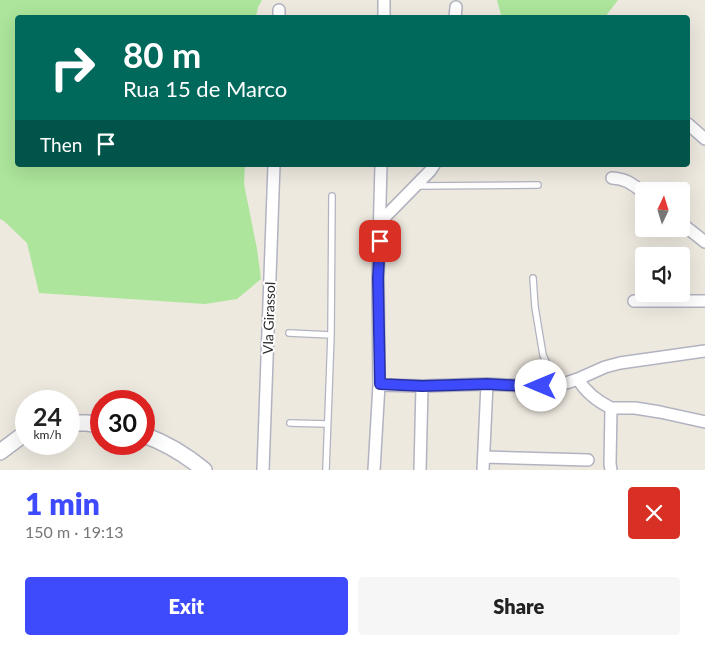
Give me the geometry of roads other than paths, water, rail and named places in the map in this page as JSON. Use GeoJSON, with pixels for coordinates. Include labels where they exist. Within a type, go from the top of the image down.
{"type":"FeatureCollection","features":[{"type":"Feature","properties":{"kind":"main road"},"geometry":{"type":"LineString","coordinates":[[155,439],[179,452],[204,470]]}},
{"type":"Feature","properties":{"kind":"main road"},"geometry":{"type":"LineString","coordinates":[[1,449],[15,441]]}},
{"type":"Feature","properties":{"kind":"street"},"geometry":{"type":"LineString","coordinates":[[384,1],[384,15]]}},
{"type":"Feature","properties":{"kind":"street"},"geometry":{"type":"LineString","coordinates":[[690,126],[705,139]]}},
{"type":"Feature","properties":{"kind":"street","name":"VIa Girassol"},"geometry":{"type":"LineString","coordinates":[[263,470],[274,167]]}},
{"type":"Feature","properties":{"kind":"street"},"geometry":{"type":"LineString","coordinates":[[374,470],[380,384],[378,278],[381,167]]}},
{"type":"Feature","properties":{"kind":"street"},"geometry":{"type":"LineString","coordinates":[[380,222],[433,167]]}},
{"type":"Feature","properties":{"kind":"street"},"geometry":{"type":"LineString","coordinates":[[612,178],[623,179],[635,186]]}},
{"type":"Feature","properties":{"kind":"street"},"geometry":{"type":"LineString","coordinates":[[690,230],[705,242]]}},
{"type":"Feature","properties":{"kind":"street"},"geometry":{"type":"LineString","coordinates":[[634,301],[705,301]]}},
{"type":"Feature","properties":{"kind":"street"},"geometry":{"type":"LineString","coordinates":[[380,384],[422,386],[487,384],[557,386],[620,363],[705,351]]}},
{"type":"Feature","properties":{"kind":"street"},"geometry":{"type":"LineString","coordinates":[[578,379],[590,396],[611,408],[635,408],[705,422]]}},
{"type":"Feature","properties":{"kind":"street"},"geometry":{"type":"LineString","coordinates":[[483,470],[487,384]]}},
{"type":"Feature","properties":{"kind":"street"},"geometry":{"type":"LineString","coordinates":[[420,470],[422,386]]}},
{"type":"Feature","properties":{"kind":"street"},"geometry":{"type":"LineString","coordinates":[[611,408],[611,470]]}},
{"type":"Feature","properties":{"kind":"street"},"geometry":{"type":"LineString","coordinates":[[484,457],[588,460]]}},
{"type":"Feature","properties":{"kind":"lane"},"geometry":{"type":"LineString","coordinates":[[414,186],[538,185]]}},
{"type":"Feature","properties":{"kind":"lane"},"geometry":{"type":"LineString","coordinates":[[326,470],[331,335],[332,196]]}},
{"type":"Feature","properties":{"kind":"lane"},"geometry":{"type":"LineString","coordinates":[[533,278],[535,307],[544,355],[557,386]]}},
{"type":"Feature","properties":{"kind":"lane"},"geometry":{"type":"LineString","coordinates":[[289,333],[331,335]]}},
{"type":"Feature","properties":{"kind":"lane"},"geometry":{"type":"LineString","coordinates":[[290,423],[327,424]]}}]}
